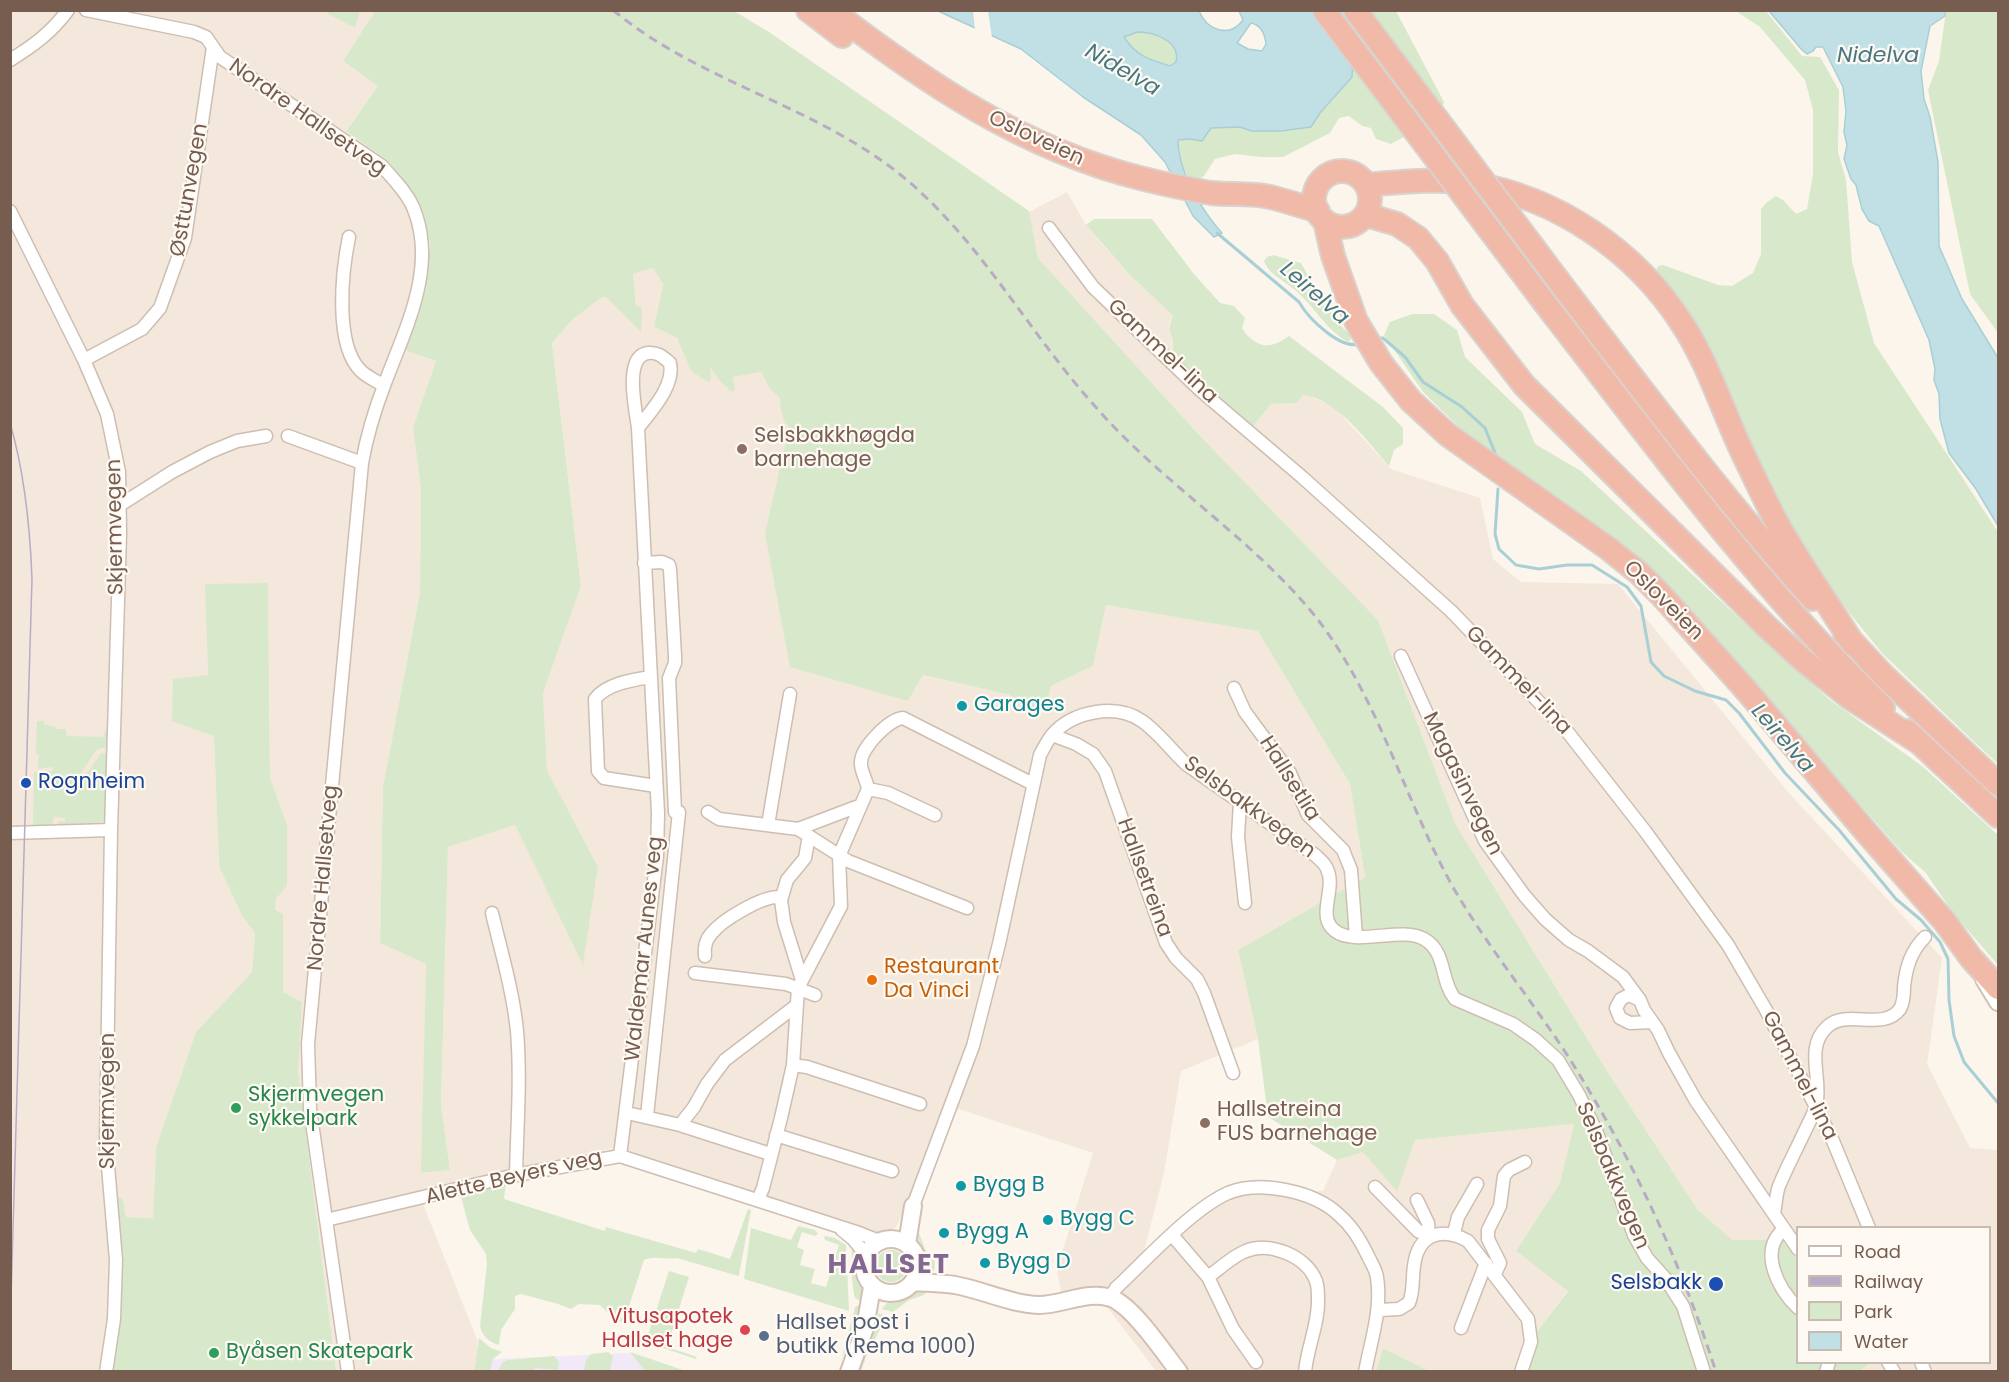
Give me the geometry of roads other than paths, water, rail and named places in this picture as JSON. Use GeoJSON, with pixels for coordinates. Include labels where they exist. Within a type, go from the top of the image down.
{"type":"FeatureCollection","features":[{"type":"Feature","properties":{"kind":"highway"},"geometry":{"type":"LineString","coordinates":[[808,10],[846,39],[913,71]]}},
{"type":"Feature","properties":{"kind":"highway","name":"Osloveien"},"geometry":{"type":"LineString","coordinates":[[831,10],[913,71],[972,108],[1059,152],[1093,165],[1166,185],[1243,196],[1269,197],[1297,192],[1321,182]]}},
{"type":"Feature","properties":{"kind":"highway"},"geometry":{"type":"LineString","coordinates":[[1324,10],[1544,302],[1726,536],[1826,649],[1917,741],[1998,816]]}},
{"type":"Feature","properties":{"kind":"highway"},"geometry":{"type":"LineString","coordinates":[[1355,10],[1570,296],[1744,520],[1853,644],[1998,784]]}},
{"type":"Feature","properties":{"kind":"highway"},"geometry":{"type":"LineString","coordinates":[[860,13],[913,71]]}},
{"type":"Feature","properties":{"kind":"highway"},"geometry":{"type":"LineString","coordinates":[[1358,220],[1370,197],[1366,185],[1358,176],[1346,172],[1332,173],[1321,182],[1315,195],[1322,216],[1339,226],[1358,220],[1397,224],[1418,238],[1428,249],[1462,305],[1524,384],[1752,613],[1803,660],[1849,697],[1917,741]]}},
{"type":"Feature","properties":{"kind":"highway"},"geometry":{"type":"LineString","coordinates":[[1366,185],[1429,180],[1471,183],[1509,193],[1544,205],[1575,220],[1604,240],[1643,273],[1658,289],[1696,347],[1746,461],[1777,523],[1853,644]]}},
{"type":"Feature","properties":{"kind":"highway","name":"Osloveien"},"geometry":{"type":"LineString","coordinates":[[1269,197],[1322,216],[1356,321],[1381,363],[1411,401],[1432,422],[1483,461],[1609,549],[1639,573],[1747,691],[1945,922],[1971,958],[1998,988]]}},
{"type":"Feature","properties":{"kind":"highway","name":"Osloveien"},"geometry":{"type":"LineString","coordinates":[[1340,272],[1345,243],[1358,220]]}},
{"type":"Feature","properties":{"kind":"street"},"geometry":{"type":"LineString","coordinates":[[10,60],[43,38],[68,10]]}},
{"type":"Feature","properties":{"kind":"street","name":"Nordre Hallsetveg"},"geometry":{"type":"LineString","coordinates":[[86,10],[194,32],[206,37],[220,57],[382,166],[399,184],[412,204],[422,243],[418,292],[367,436],[362,463],[308,1044],[310,1109],[348,1371]]}},
{"type":"Feature","properties":{"kind":"street","name":"Østtunvegen"},"geometry":{"type":"LineString","coordinates":[[84,360],[142,329],[160,308],[185,238],[213,47]]}},
{"type":"Feature","properties":{"kind":"street","name":"Skjermvegen"},"geometry":{"type":"LineString","coordinates":[[10,211],[84,360],[107,414],[119,472],[106,1143],[116,1260],[114,1319],[106,1371]]}},
{"type":"Feature","properties":{"kind":"street","name":"Gammel-lina"},"geometry":{"type":"LineString","coordinates":[[1050,228],[1093,287],[1200,390],[1302,477],[1451,611],[1566,730],[1645,831],[1728,945],[1766,1010],[1816,1107],[1833,1141],[1869,1226]]}},
{"type":"Feature","properties":{"kind":"street"},"geometry":{"type":"LineString","coordinates":[[349,237],[343,262],[343,332],[348,354],[361,372],[384,386]]}},
{"type":"Feature","properties":{"kind":"street","name":"Waldemar Aunes veg"},"geometry":{"type":"LineString","coordinates":[[620,1156],[657,856],[657,786],[638,428],[633,373],[634,363],[646,353],[663,356],[670,363],[670,379],[656,405],[638,428]]}},
{"type":"Feature","properties":{"kind":"street"},"geometry":{"type":"LineString","coordinates":[[120,505],[172,472],[210,452],[237,441],[266,436]]}},
{"type":"Feature","properties":{"kind":"street"},"geometry":{"type":"LineString","coordinates":[[288,436],[362,463]]}},
{"type":"Feature","properties":{"kind":"street","name":"Waldemar Aunes veg"},"geometry":{"type":"LineString","coordinates":[[644,563],[662,562],[670,569],[675,663],[669,678],[677,812],[647,1116]]}},
{"type":"Feature","properties":{"kind":"street","name":"Magasinvegen"},"geometry":{"type":"LineString","coordinates":[[1401,656],[1485,841],[1524,896],[1545,919],[1569,940],[1623,977],[1640,1000],[1696,1101],[1796,1248]]}},
{"type":"Feature","properties":{"kind":"street"},"geometry":{"type":"LineString","coordinates":[[650,677],[633,680],[600,692],[595,699],[598,771],[604,778],[657,786]]}},
{"type":"Feature","properties":{"kind":"street","name":"Hallsetlia"},"geometry":{"type":"LineString","coordinates":[[1234,688],[1245,712],[1288,769],[1308,815],[1343,849],[1351,870],[1356,937]]}},
{"type":"Feature","properties":{"kind":"street"},"geometry":{"type":"LineString","coordinates":[[768,825],[790,694]]}},
{"type":"Feature","properties":{"kind":"street","name":"Selsbakkvegen"},"geometry":{"type":"LineString","coordinates":[[893,1241],[913,1206],[973,1046],[999,944],[1040,755],[1052,735],[1065,723],[1086,714],[1115,711],[1141,720],[1186,764],[1316,855],[1327,867],[1331,883],[1326,915],[1331,927],[1341,934],[1356,937],[1409,934],[1423,938],[1434,946],[1442,961],[1449,991],[1455,999],[1512,1024],[1536,1040],[1558,1060],[1579,1095],[1597,1133],[1634,1235],[1647,1258],[1665,1278],[1683,1306],[1704,1371]]}},
{"type":"Feature","properties":{"kind":"street"},"geometry":{"type":"LineString","coordinates":[[758,1200],[777,1135],[793,1065],[800,984],[841,906],[835,854],[868,789],[861,768],[861,757],[864,750],[884,728],[898,718],[912,722],[1033,784]]}},
{"type":"Feature","properties":{"kind":"street","name":"Hallsetreina"},"geometry":{"type":"LineString","coordinates":[[1052,735],[1076,744],[1093,754],[1106,771],[1166,943],[1176,958],[1197,979],[1233,1073]]}},
{"type":"Feature","properties":{"kind":"street"},"geometry":{"type":"LineString","coordinates":[[868,789],[888,793],[935,815]]}},
{"type":"Feature","properties":{"kind":"street"},"geometry":{"type":"LineString","coordinates":[[1240,802],[1238,837],[1245,903]]}},
{"type":"Feature","properties":{"kind":"street"},"geometry":{"type":"LineString","coordinates":[[798,829],[856,807],[860,808]]}},
{"type":"Feature","properties":{"kind":"street"},"geometry":{"type":"LineString","coordinates":[[708,812],[719,819],[798,829],[835,854],[967,908]]}},
{"type":"Feature","properties":{"kind":"street"},"geometry":{"type":"LineString","coordinates":[[10,833],[111,830]]}},
{"type":"Feature","properties":{"kind":"street"},"geometry":{"type":"LineString","coordinates":[[800,984],[784,922],[781,897],[787,880],[805,858],[809,836]]}},
{"type":"Feature","properties":{"kind":"street"},"geometry":{"type":"LineString","coordinates":[[805,858],[835,854]]}},
{"type":"Feature","properties":{"kind":"street"},"geometry":{"type":"LineString","coordinates":[[705,956],[709,935],[720,925],[771,897],[781,897]]}},
{"type":"Feature","properties":{"kind":"street"},"geometry":{"type":"LineString","coordinates":[[492,913],[517,1031],[516,1175]]}},
{"type":"Feature","properties":{"kind":"street"},"geometry":{"type":"LineString","coordinates":[[1774,1213],[1779,1187],[1816,1107],[1816,1048],[1820,1036],[1828,1026],[1837,1021],[1881,1020],[1893,1016],[1903,1003],[1907,969],[1912,953],[1925,937]]}},
{"type":"Feature","properties":{"kind":"street"},"geometry":{"type":"LineString","coordinates":[[1971,958],[1998,1002]]}},
{"type":"Feature","properties":{"kind":"street"},"geometry":{"type":"LineString","coordinates":[[695,973],[800,984],[815,995]]}},
{"type":"Feature","properties":{"kind":"street"},"geometry":{"type":"LineString","coordinates":[[1640,1000],[1629,995],[1621,999],[1616,1008],[1620,1018],[1630,1023],[1652,1022]]}},
{"type":"Feature","properties":{"kind":"street"},"geometry":{"type":"LineString","coordinates":[[680,1125],[725,1060],[797,1005]]}},
{"type":"Feature","properties":{"kind":"street"},"geometry":{"type":"LineString","coordinates":[[793,1065],[807,1067],[920,1104]]}},
{"type":"Feature","properties":{"kind":"street"},"geometry":{"type":"LineString","coordinates":[[627,1113],[680,1125],[770,1154]]}},
{"type":"Feature","properties":{"kind":"street"},"geometry":{"type":"LineString","coordinates":[[777,1135],[892,1171]]}},
{"type":"Feature","properties":{"kind":"street","name":"Alette Beyers veg"},"geometry":{"type":"LineString","coordinates":[[326,1220],[516,1175],[620,1156],[836,1226],[893,1241]]}},
{"type":"Feature","properties":{"kind":"street"},"geometry":{"type":"LineString","coordinates":[[1495,1274],[1500,1263],[1488,1239],[1488,1230],[1500,1206],[1504,1176],[1509,1170],[1525,1162]]}},
{"type":"Feature","properties":{"kind":"street"},"geometry":{"type":"LineString","coordinates":[[1454,1233],[1458,1217],[1477,1184]]}},
{"type":"Feature","properties":{"kind":"street"},"geometry":{"type":"LineString","coordinates":[[1110,1298],[1116,1288],[1207,1204],[1241,1188],[1270,1187],[1306,1195],[1338,1214],[1361,1240],[1377,1275],[1379,1310],[1365,1371]]}},
{"type":"Feature","properties":{"kind":"street"},"geometry":{"type":"LineString","coordinates":[[1375,1187],[1418,1231],[1429,1236],[1454,1233],[1468,1240],[1495,1274],[1528,1319],[1531,1342],[1521,1371]]}},
{"type":"Feature","properties":{"kind":"street"},"geometry":{"type":"LineString","coordinates":[[1379,1310],[1399,1309],[1409,1303],[1413,1293],[1414,1265],[1418,1251],[1429,1236],[1428,1223],[1417,1200]]}},
{"type":"Feature","properties":{"kind":"street","name":"Alette Beyers veg"},"geometry":{"type":"LineString","coordinates":[[836,1226],[853,1239],[866,1255]]}},
{"type":"Feature","properties":{"kind":"street"},"geometry":{"type":"LineString","coordinates":[[1783,1230],[1776,1236],[1773,1245],[1774,1272],[1785,1297],[1796,1307]]}},
{"type":"Feature","properties":{"kind":"street"},"geometry":{"type":"LineString","coordinates":[[1172,1235],[1208,1277],[1233,1329],[1256,1362]]}},
{"type":"Feature","properties":{"kind":"street"},"geometry":{"type":"LineString","coordinates":[[849,1371],[865,1328],[872,1287],[864,1272],[869,1249],[893,1241],[913,1250],[918,1265],[914,1282],[907,1289],[888,1294],[872,1287]]}},
{"type":"Feature","properties":{"kind":"street"},"geometry":{"type":"LineString","coordinates":[[1208,1277],[1246,1251],[1267,1248],[1287,1253],[1305,1264],[1316,1280],[1318,1300],[1305,1371]]}},
{"type":"Feature","properties":{"kind":"street"},"geometry":{"type":"LineString","coordinates":[[1461,1328],[1486,1263]]}},
{"type":"Feature","properties":{"kind":"street"},"geometry":{"type":"LineString","coordinates":[[918,1265],[954,1285]]}},
{"type":"Feature","properties":{"kind":"street"},"geometry":{"type":"LineString","coordinates":[[914,1282],[954,1285],[1002,1299],[1036,1305],[1055,1304],[1088,1297],[1110,1298],[1129,1310],[1179,1371]]}},
{"type":"Feature","properties":{"kind":"street"},"geometry":{"type":"LineString","coordinates":[[865,1328],[888,1294]]}},
{"type":"Feature","properties":{"kind":"water","name":"Nidelva"},"geometry":{"type":"Polygon","coordinates":[[[938,11],[1199,11],[1207,23],[1225,31],[1237,26],[1243,20],[1239,11],[1356,11],[1352,77],[1320,113],[1311,127],[1281,131],[1252,131],[1240,127],[1211,128],[1202,141],[1178,140],[1182,165],[1193,190],[1207,214],[1222,233],[1214,237],[1193,216],[1165,162],[1141,135],[1083,97],[1021,49],[938,11]],[[1251,23],[1237,43],[1248,49],[1262,51],[1266,44],[1263,34],[1260,28],[1251,23]],[[1137,32],[1124,37],[1133,49],[1150,59],[1170,66],[1176,62],[1174,48],[1165,39],[1137,32]]]}},
{"type":"Feature","properties":{"kind":"water","name":"Nidelva"},"geometry":{"type":"Polygon","coordinates":[[[1769,11],[1945,11],[1945,16],[1930,26],[1921,71],[1924,99],[1930,117],[1938,162],[1939,246],[1962,299],[1998,358],[1998,526],[1976,489],[1949,453],[1940,419],[1939,394],[1934,380],[1935,369],[1929,340],[1879,226],[1869,221],[1862,209],[1856,185],[1851,179],[1844,159],[1847,145],[1844,132],[1846,111],[1843,87],[1823,47],[1816,47],[1807,54],[1769,11]]]}},
{"type":"Feature","properties":{"kind":"waterway","name":"Leirelva"},"geometry":{"type":"LineString","coordinates":[[1217,233],[1299,302],[1317,324],[1334,338],[1352,345],[1360,344]]}},
{"type":"Feature","properties":{"kind":"waterway","name":"Leirelva"},"geometry":{"type":"LineString","coordinates":[[1377,338],[1383,338],[1405,357],[1423,382],[1462,407],[1485,428],[1497,458]]}},
{"type":"Feature","properties":{"kind":"waterway","name":"Leirelva"},"geometry":{"type":"LineString","coordinates":[[1498,489],[1495,534],[1499,549],[1516,565],[1539,569],[1567,565],[1592,565],[1627,587],[1641,606],[1651,662],[1664,676],[1695,691],[1726,700],[1739,713],[1785,773],[1839,830],[1896,899],[1921,920],[1940,942],[1948,959],[1949,1000],[1954,1036],[1964,1062],[1998,1103]]}},
{"type":"Feature","properties":{"kind":"tram line"},"geometry":{"type":"LineString","coordinates":[[10,423],[26,500],[32,579],[10,1332]]}},
{"type":"Feature","properties":{"kind":"railway"},"geometry":{"type":"LineString","coordinates":[[613,10],[647,35],[682,56],[832,130],[868,151],[902,176],[955,228],[1069,376],[1119,432],[1262,560],[1315,616],[1357,680],[1436,855],[1454,889],[1571,1061],[1614,1135],[1671,1251],[1716,1372]]}},
{"type":"Feature","properties":{"kind":"place","name":"Selsbakkhøgda barnehage"},"geometry":{"type":"Point","coordinates":[742,449]}},
{"type":"Feature","properties":{"kind":"place","name":"Garages"},"geometry":{"type":"Point","coordinates":[962,706]}},
{"type":"Feature","properties":{"kind":"place","name":"Rognheim"},"geometry":{"type":"Point","coordinates":[26,783]}},
{"type":"Feature","properties":{"kind":"place","name":"Restaurant Da Vinci"},"geometry":{"type":"Point","coordinates":[872,980]}},
{"type":"Feature","properties":{"kind":"place","name":"Skjermvegen sykkelpark"},"geometry":{"type":"Point","coordinates":[236,1108]}},
{"type":"Feature","properties":{"kind":"place","name":"Hallsetreina FUS barnehage"},"geometry":{"type":"Point","coordinates":[1205,1123]}},
{"type":"Feature","properties":{"kind":"place","name":"Bygg B"},"geometry":{"type":"Point","coordinates":[961,1186]}},
{"type":"Feature","properties":{"kind":"place","name":"Bygg C"},"geometry":{"type":"Point","coordinates":[1048,1220]}},
{"type":"Feature","properties":{"kind":"place","name":"Bygg A"},"geometry":{"type":"Point","coordinates":[944,1233]}},
{"type":"Feature","properties":{"kind":"place","name":"Bygg D"},"geometry":{"type":"Point","coordinates":[985,1263]}},
{"type":"Feature","properties":{"kind":"place","name":"Selsbakk"},"geometry":{"type":"Point","coordinates":[1716,1284]}},
{"type":"Feature","properties":{"kind":"place","name":"Vitusapotek Hallset hage"},"geometry":{"type":"Point","coordinates":[745,1330]}},
{"type":"Feature","properties":{"kind":"place","name":"Hallset post i butikk (Rema 1000)"},"geometry":{"type":"Point","coordinates":[764,1336]}},
{"type":"Feature","properties":{"kind":"place","name":"Byåsen Skatepark"},"geometry":{"type":"Point","coordinates":[214,1353]}},
{"type":"Feature","properties":{"kind":"district","name":"HALLSET"},"geometry":{"type":"Point","coordinates":[889,1266]}}]}
